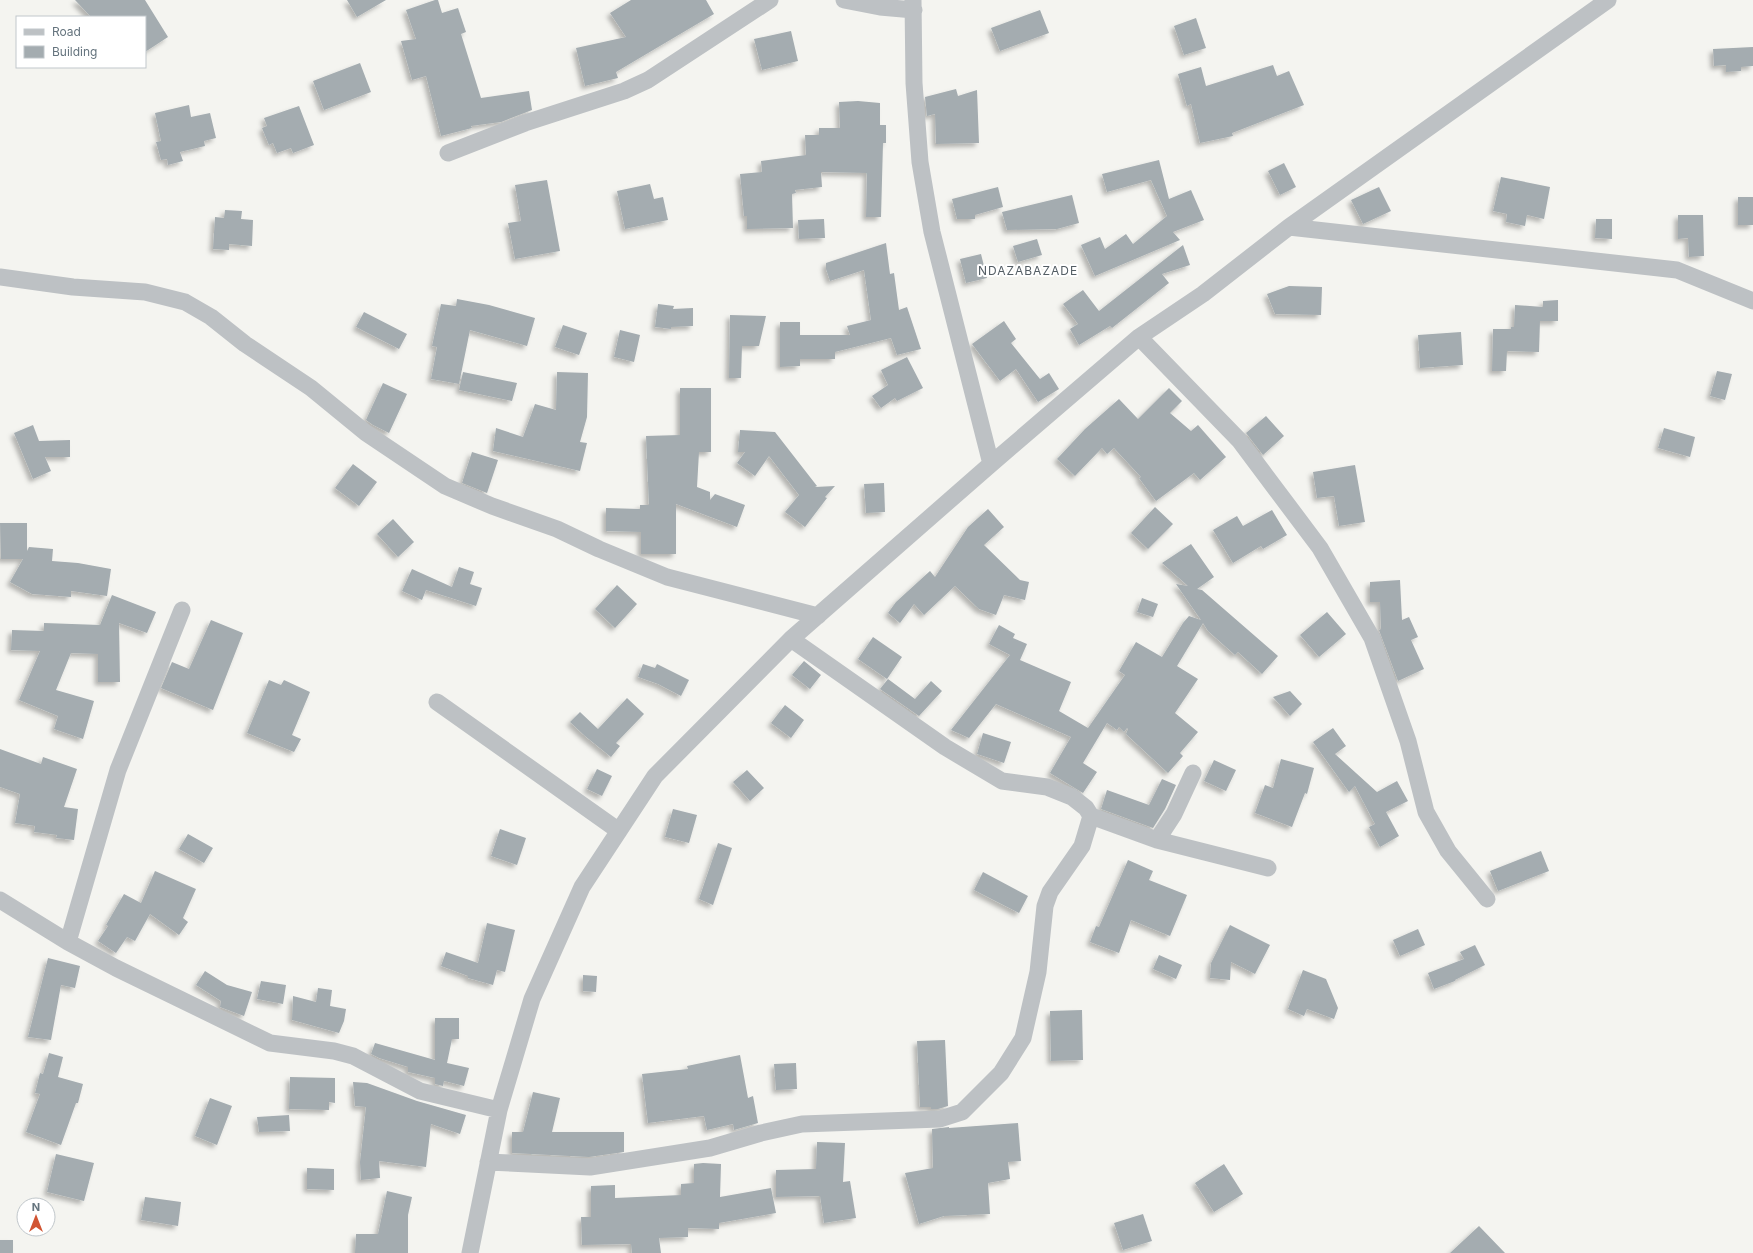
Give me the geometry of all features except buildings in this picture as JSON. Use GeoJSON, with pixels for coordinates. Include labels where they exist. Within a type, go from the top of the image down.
{"type":"FeatureCollection","features":[{"type":"Feature","properties":{"kind":"street"},"geometry":{"type":"LineString","coordinates":[[448,153],[525,123],[624,91],[648,80],[770,0]]}},
{"type":"Feature","properties":{"kind":"street"},"geometry":{"type":"LineString","coordinates":[[844,0],[880,7],[913,5],[914,83],[922,178],[932,232],[990,464]]}},
{"type":"Feature","properties":{"kind":"street"},"geometry":{"type":"LineString","coordinates":[[470,1253],[499,1110],[532,999],[582,887],[655,776],[791,639],[990,464],[1139,337],[1203,294],[1289,227],[1608,0]]}},
{"type":"Feature","properties":{"kind":"street"},"geometry":{"type":"LineString","coordinates":[[1289,227],[1677,270],[1753,301]]}},
{"type":"Feature","properties":{"kind":"street"},"geometry":{"type":"LineString","coordinates":[[0,277],[72,287],[145,292],[185,302],[211,317],[245,344],[311,388],[366,433],[445,486],[492,506],[557,529],[599,549],[667,577],[742,598],[818,616]]}},
{"type":"Feature","properties":{"kind":"street"},"geometry":{"type":"LineString","coordinates":[[1139,337],[1239,440],[1320,548],[1372,638],[1408,741],[1426,812],[1448,852],[1487,899]]}},
{"type":"Feature","properties":{"kind":"street"},"geometry":{"type":"LineString","coordinates":[[68,942],[118,770],[182,610]]}},
{"type":"Feature","properties":{"kind":"street"},"geometry":{"type":"LineString","coordinates":[[791,639],[939,743],[1002,782],[1047,787],[1072,797],[1086,808],[1091,816],[1157,840],[1268,868]]}},
{"type":"Feature","properties":{"kind":"street"},"geometry":{"type":"LineString","coordinates":[[437,702],[619,831]]}},
{"type":"Feature","properties":{"kind":"street"},"geometry":{"type":"LineString","coordinates":[[1157,840],[1174,814],[1193,773]]}},
{"type":"Feature","properties":{"kind":"street"},"geometry":{"type":"LineString","coordinates":[[488,1162],[590,1168],[710,1148],[761,1133],[802,1124],[940,1119],[962,1112],[1001,1074],[1023,1038],[1038,972],[1045,906],[1050,892],[1082,846],[1091,816]]}},
{"type":"Feature","properties":{"kind":"street"},"geometry":{"type":"LineString","coordinates":[[0,900],[68,942],[116,968],[270,1043],[334,1051],[353,1056],[420,1091],[499,1110]]}},
{"type":"Feature","properties":{"kind":"district","name":"NDAZABAZADE"},"geometry":{"type":"Point","coordinates":[1028,271]}}]}
